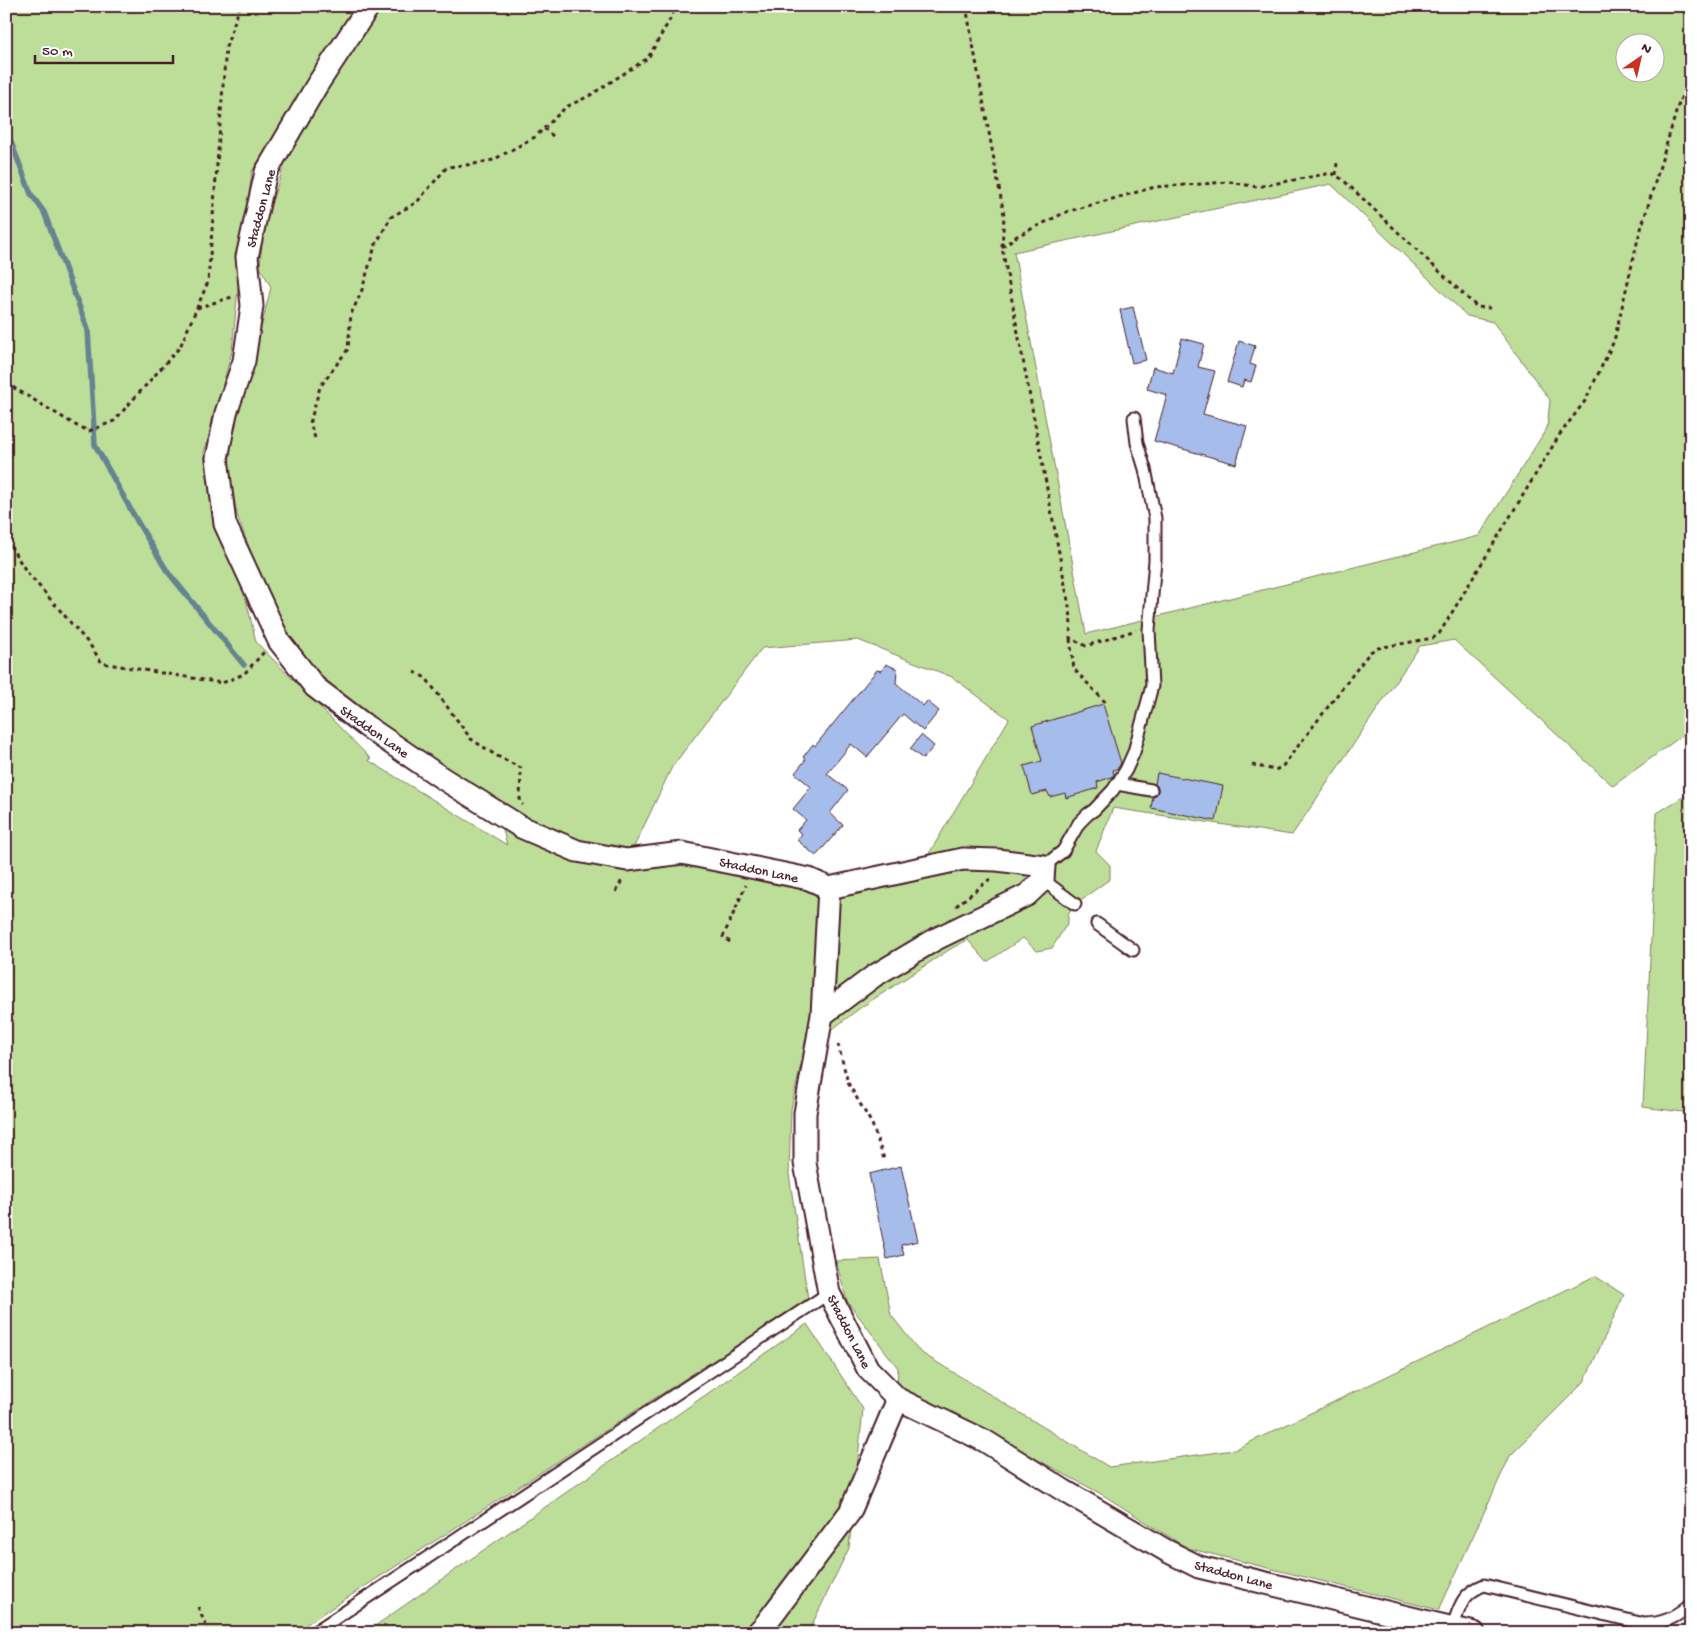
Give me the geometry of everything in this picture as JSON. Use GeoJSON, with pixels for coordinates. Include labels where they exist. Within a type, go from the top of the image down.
{"type":"FeatureCollection","features":[{"type":"Feature","properties":{"kind":"street","name":"Staddon Lane"},"geometry":{"type":"LineString","coordinates":[[369,6],[317,85],[266,172],[247,257],[252,306],[244,361],[226,413],[217,458],[225,524],[278,637],[315,687],[366,726],[442,778],[521,827],[577,851],[627,860],[682,853],[809,880],[829,888],[821,1021],[805,1113],[805,1163],[829,1293],[868,1369],[898,1399],[985,1441],[1079,1500],[1167,1551],[1199,1567],[1474,1633]]}},
{"type":"Feature","properties":{"kind":"street"},"geometry":{"type":"LineString","coordinates":[[821,1021],[874,976],[936,939],[1027,895],[1044,873],[997,860],[963,859],[829,888]]}},
{"type":"Feature","properties":{"kind":"street"},"geometry":{"type":"LineString","coordinates":[[757,1633],[850,1512],[898,1399]]}},
{"type":"Feature","properties":{"kind":"lane"},"geometry":{"type":"LineString","coordinates":[[1075,904],[1044,873],[1063,851],[1079,823],[1094,810],[1117,784],[1126,770],[1134,752],[1152,686],[1148,630],[1156,560],[1155,518],[1145,469],[1137,443],[1134,418]]}},
{"type":"Feature","properties":{"kind":"lane"},"geometry":{"type":"LineString","coordinates":[[1117,784],[1151,790]]}},
{"type":"Feature","properties":{"kind":"lane"},"geometry":{"type":"LineString","coordinates":[[1097,924],[1133,950]]}},
{"type":"Feature","properties":{"kind":"lane"},"geometry":{"type":"LineString","coordinates":[[313,1633],[829,1293]]}},
{"type":"Feature","properties":{"kind":"lane"},"geometry":{"type":"LineString","coordinates":[[1452,1628],[1468,1593],[1484,1585],[1644,1624],[1657,1624],[1670,1619],[1691,1604]]}},
{"type":"Feature","properties":{"kind":"path"},"geometry":{"type":"LineString","coordinates":[[6,383],[89,432],[114,421],[180,347],[208,282],[226,47],[240,6]]}},
{"type":"Feature","properties":{"kind":"path"},"geometry":{"type":"LineString","coordinates":[[315,438],[310,423],[320,386],[348,349],[351,314],[375,246],[391,217],[417,202],[446,166],[474,164],[493,160],[535,136],[566,107],[589,96],[648,58],[672,16],[675,6]]}},
{"type":"Feature","properties":{"kind":"path"},"geometry":{"type":"LineString","coordinates":[[966,6],[1004,215],[1002,247],[1071,618],[1070,638],[1074,669],[1106,703]]}},
{"type":"Feature","properties":{"kind":"path"},"geometry":{"type":"LineString","coordinates":[[1252,765],[1275,770],[1282,767],[1370,652],[1378,648],[1433,638],[1440,634],[1560,434],[1585,400],[1614,341],[1638,239],[1678,106],[1687,83]]}},
{"type":"Feature","properties":{"kind":"path"},"geometry":{"type":"LineString","coordinates":[[544,128],[554,137]]}},
{"type":"Feature","properties":{"kind":"path"},"geometry":{"type":"LineString","coordinates":[[1336,161],[1336,175]]}},
{"type":"Feature","properties":{"kind":"path"},"geometry":{"type":"LineString","coordinates":[[1002,247],[1017,236],[1066,212],[1156,187],[1230,182],[1256,187],[1331,173],[1342,179],[1477,306],[1490,308]]}},
{"type":"Feature","properties":{"kind":"path"},"geometry":{"type":"LineString","coordinates":[[197,308],[250,291]]}},
{"type":"Feature","properties":{"kind":"path"},"geometry":{"type":"LineString","coordinates":[[6,539],[26,571],[90,645],[102,663],[222,682],[244,674],[278,637]]}},
{"type":"Feature","properties":{"kind":"path"},"geometry":{"type":"LineString","coordinates":[[1070,638],[1086,646],[1138,629],[1149,643]]}},
{"type":"Feature","properties":{"kind":"path"},"geometry":{"type":"LineString","coordinates":[[414,672],[426,678],[471,739],[497,756],[521,768],[520,801],[525,808]]}},
{"type":"Feature","properties":{"kind":"path"},"geometry":{"type":"LineString","coordinates":[[730,942],[723,937],[754,868]]}},
{"type":"Feature","properties":{"kind":"path"},"geometry":{"type":"LineString","coordinates":[[821,1021],[837,1041],[848,1083],[872,1124],[884,1159]]}},
{"type":"Feature","properties":{"kind":"path"},"geometry":{"type":"LineString","coordinates":[[198,1607],[209,1633]]}},
{"type":"Feature","properties":{"kind":"green space"},"geometry":{"type":"Polygon","coordinates":[[[6,6],[361,6],[252,171],[232,351],[204,453],[212,512],[242,582],[256,642],[371,759],[368,760],[507,845],[496,804],[317,682],[281,634],[237,515],[229,467],[233,430],[242,386],[257,344],[271,287],[260,267],[263,228],[285,163],[327,91],[383,6],[1691,6],[1691,729],[1613,786],[1454,640],[1420,646],[1292,835],[1113,808],[1096,851],[1110,865],[1110,879],[1075,904],[1068,914],[1068,922],[1052,948],[1037,951],[1023,938],[987,962],[968,940],[952,948],[860,1008],[804,1051],[791,1109],[789,1174],[808,1299],[293,1633],[6,1633],[6,6]],[[1331,184],[1014,252],[1086,634],[1479,536],[1547,428],[1550,400],[1493,322],[1467,316],[1331,184]],[[858,640],[762,648],[672,767],[633,849],[847,877],[927,857],[1009,719],[952,677],[858,640]]]}},
{"type":"Feature","properties":{"kind":"green space"},"geometry":{"type":"Polygon","coordinates":[[[1691,792],[1691,1113],[1643,1107],[1657,813],[1691,792]]]}},
{"type":"Feature","properties":{"kind":"green space"},"geometry":{"type":"Polygon","coordinates":[[[880,1259],[891,1315],[920,1352],[1109,1467],[1234,1450],[1595,1276],[1624,1295],[1584,1382],[1510,1456],[1439,1610],[1187,1548],[1103,1495],[897,1386],[898,1368],[847,1301],[836,1261],[880,1259]]]}},
{"type":"Feature","properties":{"kind":"green space"},"geometry":{"type":"Polygon","coordinates":[[[807,1324],[863,1409],[849,1548],[808,1633],[365,1633],[807,1324]]]}},
{"type":"Feature","properties":{"kind":"building"},"geometry":{"type":"Polygon","coordinates":[[[1133,307],[1146,360],[1132,363],[1120,310],[1133,307]]]}},
{"type":"Feature","properties":{"kind":"building"},"geometry":{"type":"Polygon","coordinates":[[[1182,338],[1204,344],[1198,367],[1215,371],[1203,414],[1247,426],[1236,464],[1154,441],[1167,395],[1147,389],[1153,367],[1173,373],[1182,338]]]}},
{"type":"Feature","properties":{"kind":"building"},"geometry":{"type":"Polygon","coordinates":[[[1239,341],[1255,346],[1250,364],[1256,366],[1251,382],[1244,380],[1242,387],[1227,382],[1239,341]]]}},
{"type":"Feature","properties":{"kind":"building"},"geometry":{"type":"Polygon","coordinates":[[[886,664],[897,669],[896,683],[923,706],[927,701],[939,711],[923,731],[903,714],[867,757],[851,744],[827,774],[848,790],[830,813],[843,825],[816,856],[797,840],[802,834],[797,830],[806,820],[793,809],[811,787],[795,773],[806,759],[803,757],[813,744],[815,746],[877,670],[881,671],[886,664]]]}},
{"type":"Feature","properties":{"kind":"building"},"geometry":{"type":"Polygon","coordinates":[[[1103,704],[1121,763],[1118,768],[1113,770],[1114,774],[1112,777],[1097,782],[1098,788],[1066,798],[1065,793],[1050,797],[1047,791],[1032,795],[1024,766],[1042,761],[1032,726],[1103,704]]]}},
{"type":"Feature","properties":{"kind":"building"},"geometry":{"type":"Polygon","coordinates":[[[921,735],[934,746],[923,759],[910,749],[921,735]]]}},
{"type":"Feature","properties":{"kind":"building"},"geometry":{"type":"Polygon","coordinates":[[[1157,773],[1223,786],[1216,821],[1151,808],[1153,797],[1158,792],[1158,787],[1155,784],[1157,773]]]}},
{"type":"Feature","properties":{"kind":"building"},"geometry":{"type":"Polygon","coordinates":[[[901,1166],[918,1241],[901,1245],[904,1255],[887,1259],[869,1174],[901,1166]]]}},
{"type":"Feature","properties":{"kind":"waterway"},"geometry":{"type":"LineString","coordinates":[[6,129],[31,194],[44,212],[88,330],[95,445],[167,571],[244,665]]}}]}
